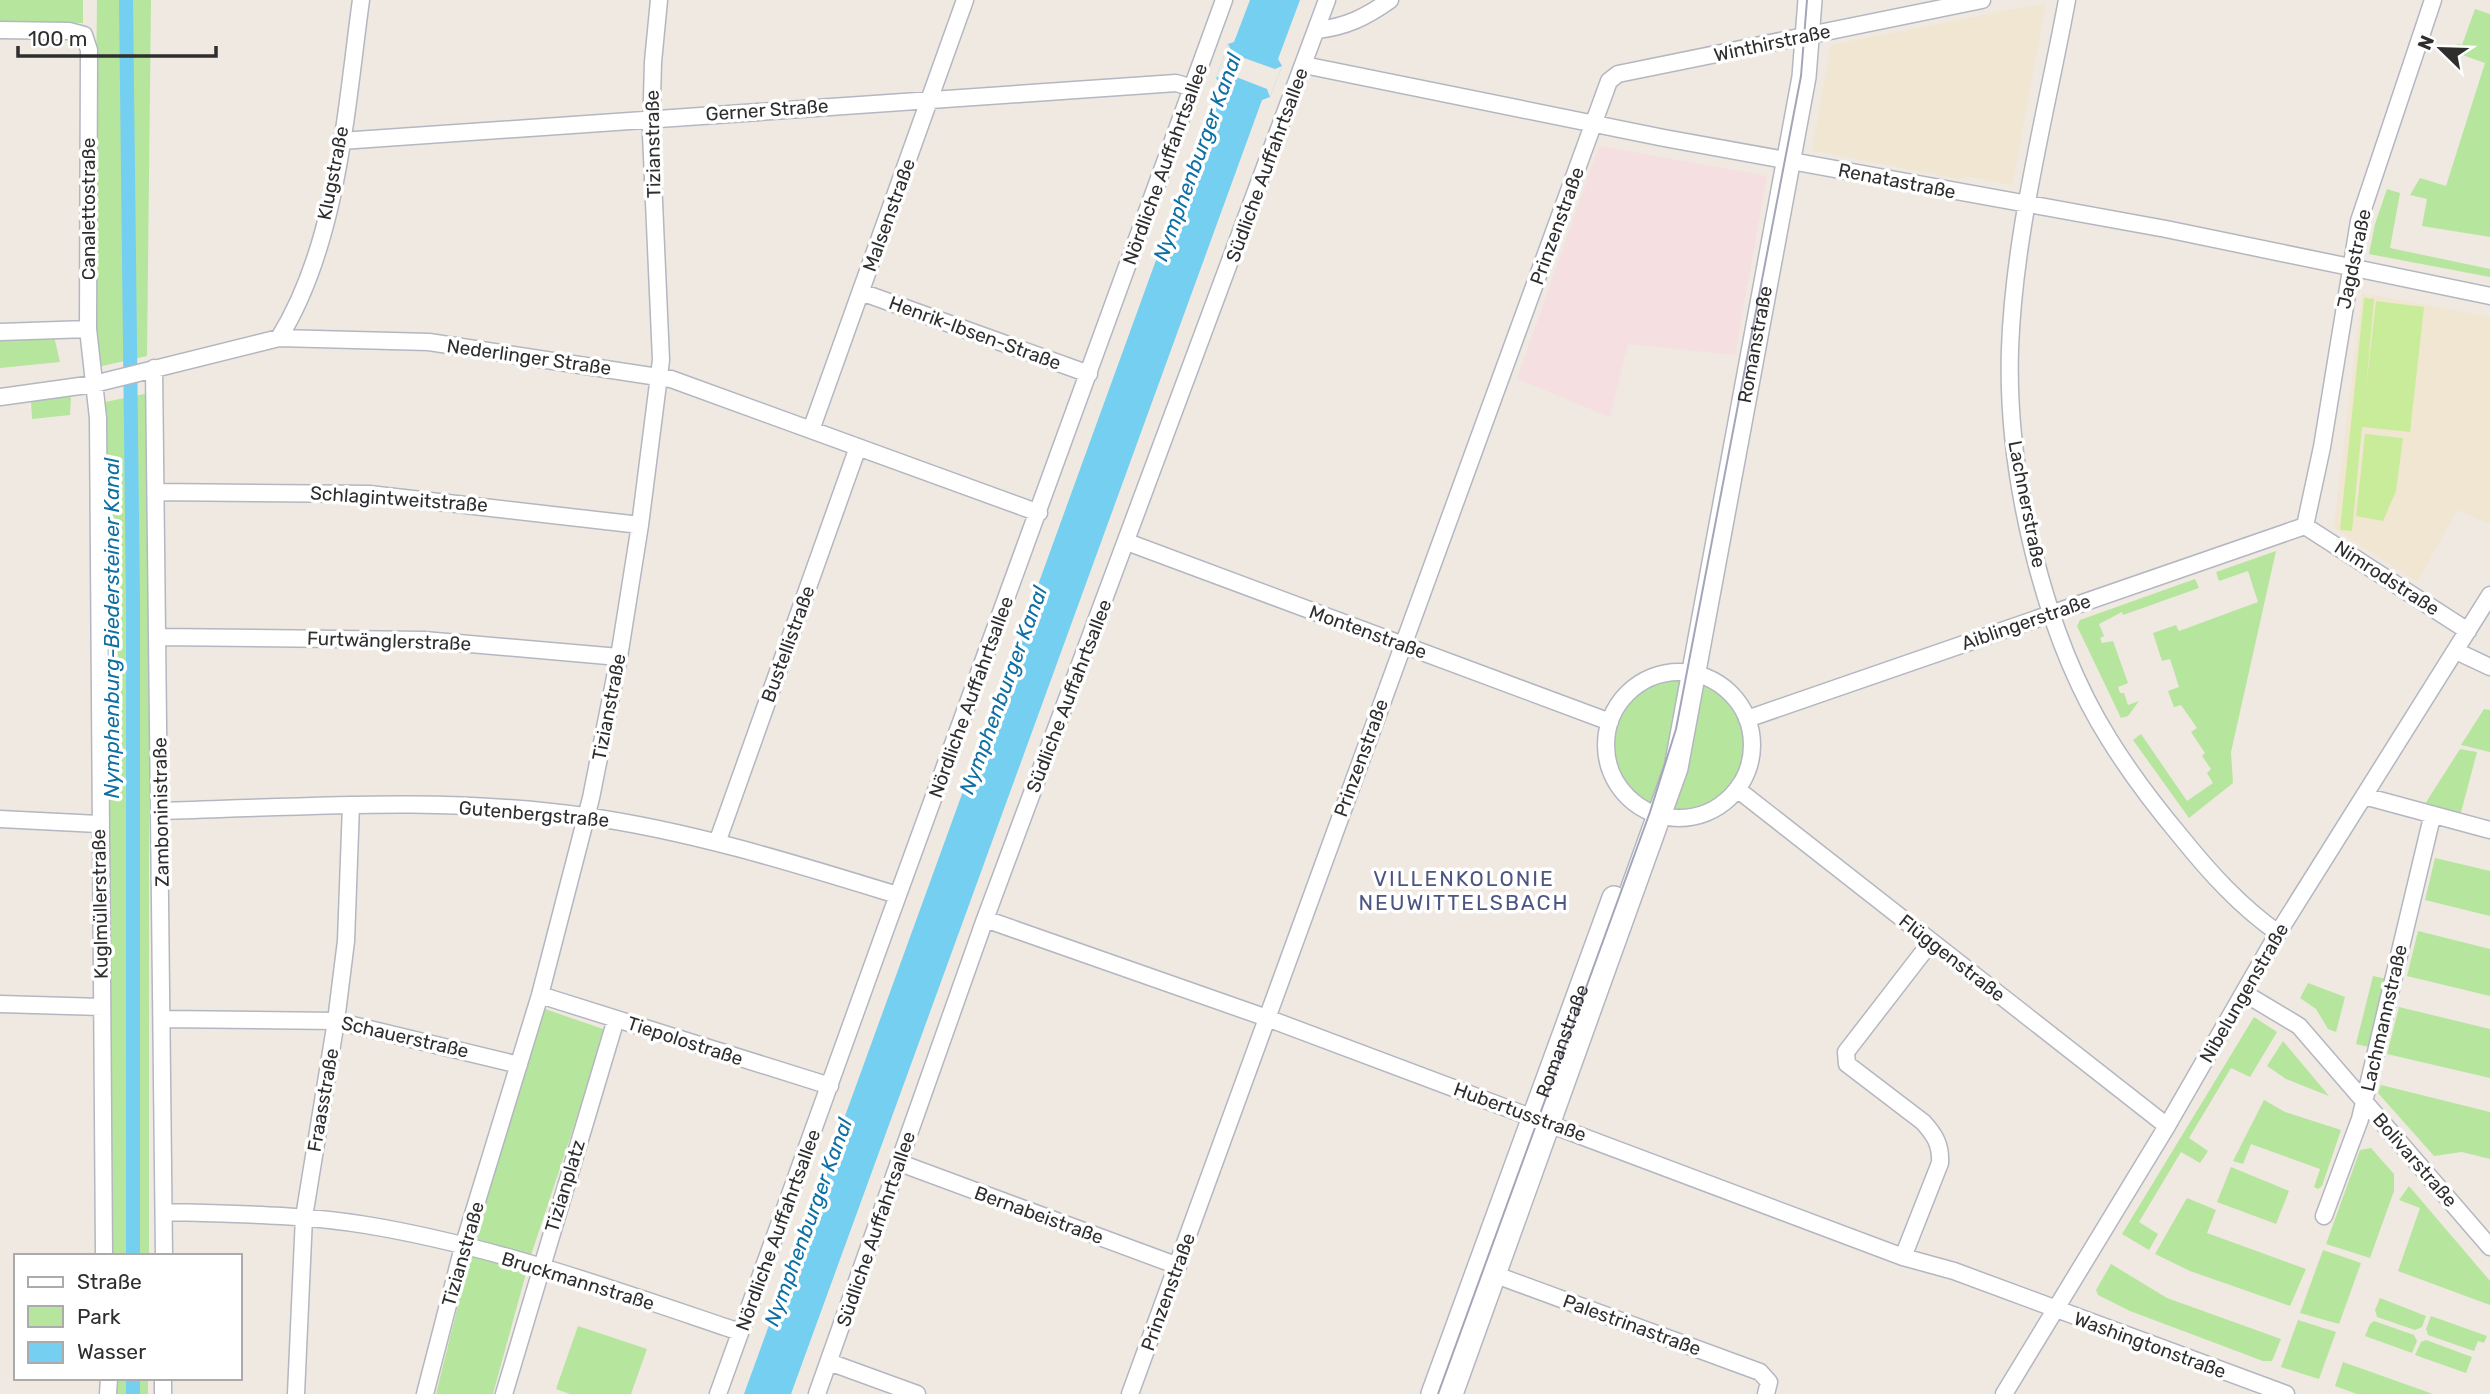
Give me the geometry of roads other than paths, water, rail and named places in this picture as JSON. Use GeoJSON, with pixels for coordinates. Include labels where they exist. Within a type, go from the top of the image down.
{"type":"FeatureCollection","features":[{"type":"Feature","properties":{"kind":"main road","name":"Romanstraße"},"geometry":{"type":"LineString","coordinates":[[1451,1394],[1487,1272],[1654,813],[1677,712],[1690,681],[1804,77],[1810,0]]}},
{"type":"Feature","properties":{"kind":"main road","name":"Romanstraße"},"geometry":{"type":"LineString","coordinates":[[1433,1394],[1487,1272]]}},
{"type":"Feature","properties":{"kind":"street","name":"Klugstraße"},"geometry":{"type":"LineString","coordinates":[[279,338],[295,312],[305,287],[332,189],[361,0]]}},
{"type":"Feature","properties":{"kind":"street","name":"Tizianstraße"},"geometry":{"type":"LineString","coordinates":[[425,1394],[463,1247],[540,995],[585,816],[619,657],[640,525],[661,348],[651,118],[660,0]]}},
{"type":"Feature","properties":{"kind":"street","name":"Malsenstraße"},"geometry":{"type":"LineString","coordinates":[[811,430],[965,0]]}},
{"type":"Feature","properties":{"kind":"street","name":"Nördliche Auffahrtsallee"},"geometry":{"type":"LineString","coordinates":[[718,1394],[1224,0]]}},
{"type":"Feature","properties":{"kind":"street","name":"Südliche Auffahrtsallee"},"geometry":{"type":"LineString","coordinates":[[817,1394],[985,919],[1327,0]]}},
{"type":"Feature","properties":{"kind":"street"},"geometry":{"type":"LineString","coordinates":[[1317,30],[1340,27],[1366,18],[1390,0]]}},
{"type":"Feature","properties":{"kind":"street","name":"Winthirstraße"},"geometry":{"type":"LineString","coordinates":[[1593,124],[1609,80],[1618,74],[1982,0]]}},
{"type":"Feature","properties":{"kind":"street","name":"Lachnerstraße"},"geometry":{"type":"LineString","coordinates":[[2067,0],[2014,292],[2010,409],[2030,540],[2052,612],[2108,739],[2165,818],[2213,876],[2278,933]]}},
{"type":"Feature","properties":{"kind":"street","name":"Jagdstraße"},"geometry":{"type":"LineString","coordinates":[[2305,526],[2322,447],[2349,267],[2359,220],[2433,0]]}},
{"type":"Feature","properties":{"kind":"street","name":"Canalettostraße"},"geometry":{"type":"LineString","coordinates":[[0,30],[69,31],[84,35],[89,50],[88,329],[94,384]]}},
{"type":"Feature","properties":{"kind":"street","name":"Renatastraße"},"geometry":{"type":"LineString","coordinates":[[1304,65],[1593,124],[2028,206],[2166,229],[2490,296]]}},
{"type":"Feature","properties":{"kind":"street","name":"Gerner Straße"},"geometry":{"type":"LineString","coordinates":[[341,141],[1176,83],[1193,88]]}},
{"type":"Feature","properties":{"kind":"street","name":"Prinzenstraße"},"geometry":{"type":"LineString","coordinates":[[1130,1394],[1593,124]]}},
{"type":"Feature","properties":{"kind":"street","name":"Henrik-Ibsen-Straße"},"geometry":{"type":"LineString","coordinates":[[861,292],[1089,374]]}},
{"type":"Feature","properties":{"kind":"street"},"geometry":{"type":"LineString","coordinates":[[0,332],[88,329]]}},
{"type":"Feature","properties":{"kind":"street","name":"Nederlinger Straße"},"geometry":{"type":"LineString","coordinates":[[0,397],[94,384],[279,338],[429,342],[658,376],[1040,513]]}},
{"type":"Feature","properties":{"kind":"street","name":"Zamboninistraße"},"geometry":{"type":"LineString","coordinates":[[154,368],[164,1019],[164,1254]]}},
{"type":"Feature","properties":{"kind":"street","name":"Kuglmüllerstraße"},"geometry":{"type":"LineString","coordinates":[[94,384],[98,418],[98,824],[104,1254]]}},
{"type":"Feature","properties":{"kind":"street","name":"Bustellistraße"},"geometry":{"type":"LineString","coordinates":[[718,840],[858,447]]}},
{"type":"Feature","properties":{"kind":"street","name":"Schlagintweitstraße"},"geometry":{"type":"LineString","coordinates":[[156,492],[369,494],[640,525]]}},
{"type":"Feature","properties":{"kind":"street","name":"Aiblingerstraße"},"geometry":{"type":"LineString","coordinates":[[1746,719],[2305,526]]}},
{"type":"Feature","properties":{"kind":"street","name":"Nimrodstraße"},"geometry":{"type":"LineString","coordinates":[[2305,526],[2468,631]]}},
{"type":"Feature","properties":{"kind":"street","name":"Montenstraße"},"geometry":{"type":"LineString","coordinates":[[1127,542],[1610,722]]}},
{"type":"Feature","properties":{"kind":"street","name":"Nibelungenstraße"},"geometry":{"type":"LineString","coordinates":[[2004,1394],[2167,1126],[2278,933],[2490,594]]}},
{"type":"Feature","properties":{"kind":"street","name":"Furtwänglerstraße"},"geometry":{"type":"LineString","coordinates":[[159,637],[424,640],[619,657]]}},
{"type":"Feature","properties":{"kind":"street"},"geometry":{"type":"LineString","coordinates":[[2456,651],[2490,667]]}},
{"type":"Feature","properties":{"kind":"street"},"geometry":{"type":"LineString","coordinates":[[1666,674],[1721,686],[1736,701],[1746,719],[1751,755],[1737,789],[1705,813],[1679,818],[1654,813],[1627,797],[1612,775],[1606,748],[1610,722],[1623,699],[1642,683],[1666,674]]}},
{"type":"Feature","properties":{"kind":"street","name":"Flüggenstraße"},"geometry":{"type":"LineString","coordinates":[[1737,789],[2167,1126]]}},
{"type":"Feature","properties":{"kind":"street"},"geometry":{"type":"LineString","coordinates":[[2364,796],[2432,817],[2490,830]]}},
{"type":"Feature","properties":{"kind":"street","name":"Gutenbergstraße"},"geometry":{"type":"LineString","coordinates":[[161,811],[351,805],[478,806],[585,816],[718,840],[897,895]]}},
{"type":"Feature","properties":{"kind":"street","name":"Fraasstraße"},"geometry":{"type":"LineString","coordinates":[[296,1394],[304,1217],[336,1021],[350,890],[351,805]]}},
{"type":"Feature","properties":{"kind":"street","name":"Lachmannstraße"},"geometry":{"type":"LineString","coordinates":[[2324,1216],[2364,1100],[2432,817]]}},
{"type":"Feature","properties":{"kind":"street"},"geometry":{"type":"LineString","coordinates":[[0,819],[98,824]]}},
{"type":"Feature","properties":{"kind":"street","name":"Hubertusstraße"},"geometry":{"type":"LineString","coordinates":[[985,919],[1267,1018],[1903,1257],[1954,1271],[2054,1310]]}},
{"type":"Feature","properties":{"kind":"street"},"geometry":{"type":"LineString","coordinates":[[1903,1257],[1940,1163],[1941,1151],[1933,1132],[1923,1122],[1847,1064],[1845,1058],[1846,1052],[1931,942]]}},
{"type":"Feature","properties":{"kind":"street","name":"Bolivarstraße"},"geometry":{"type":"LineString","coordinates":[[2244,993],[2299,1026],[2490,1247]]}},
{"type":"Feature","properties":{"kind":"street","name":"Tiepolostraße"},"geometry":{"type":"LineString","coordinates":[[540,995],[830,1086]]}},
{"type":"Feature","properties":{"kind":"street"},"geometry":{"type":"LineString","coordinates":[[0,1004],[102,1007]]}},
{"type":"Feature","properties":{"kind":"street","name":"Schauerstraße"},"geometry":{"type":"LineString","coordinates":[[164,1019],[336,1021],[398,1033],[519,1065]]}},
{"type":"Feature","properties":{"kind":"street","name":"Tizianplatz"},"geometry":{"type":"LineString","coordinates":[[504,1394],[616,1019]]}},
{"type":"Feature","properties":{"kind":"street","name":"Bernabeistraße"},"geometry":{"type":"LineString","coordinates":[[900,1163],[1178,1266]]}},
{"type":"Feature","properties":{"kind":"street","name":"Bruckmannstraße"},"geometry":{"type":"LineString","coordinates":[[165,1212],[304,1217],[368,1225],[463,1247],[540,1269],[740,1332]]}},
{"type":"Feature","properties":{"kind":"street","name":"Palestrinastraße"},"geometry":{"type":"LineString","coordinates":[[1487,1272],[1760,1372],[1769,1382],[1766,1394]]}},
{"type":"Feature","properties":{"kind":"street","name":"Washingtonstraße"},"geometry":{"type":"LineString","coordinates":[[2054,1310],[2286,1394]]}},
{"type":"Feature","properties":{"kind":"street"},"geometry":{"type":"LineString","coordinates":[[829,1362],[917,1394]]}},
{"type":"Feature","properties":{"kind":"water","name":"Nymphenburger Kanal"},"geometry":{"type":"Polygon","coordinates":[[[1250,0],[1300,0],[1278,59],[1282,66],[1270,97],[1262,100],[791,1394],[744,1394],[1220,84],[1216,78],[1228,44],[1234,42],[1250,0]]]}},
{"type":"Feature","properties":{"kind":"waterway","name":"Nymphenburg-Biedersteiner Kanal"},"geometry":{"type":"LineString","coordinates":[[126,0],[133,603],[133,1254]]}},
{"type":"Feature","properties":{"kind":"waterway","name":"Nymphenburg-Biedersteiner Kanal"},"geometry":{"type":"LineString","coordinates":[[133,1380],[133,1394]]}},
{"type":"Feature","properties":{"kind":"tram line"},"geometry":{"type":"LineString","coordinates":[[1438,1394],[1650,812],[1676,729],[1801,76],[1807,0]]}},
{"type":"Feature","properties":{"kind":"district","name":"VILLENKOLONIE NEUWITTELSBACH"},"geometry":{"type":"Point","coordinates":[1464,890]}}]}
